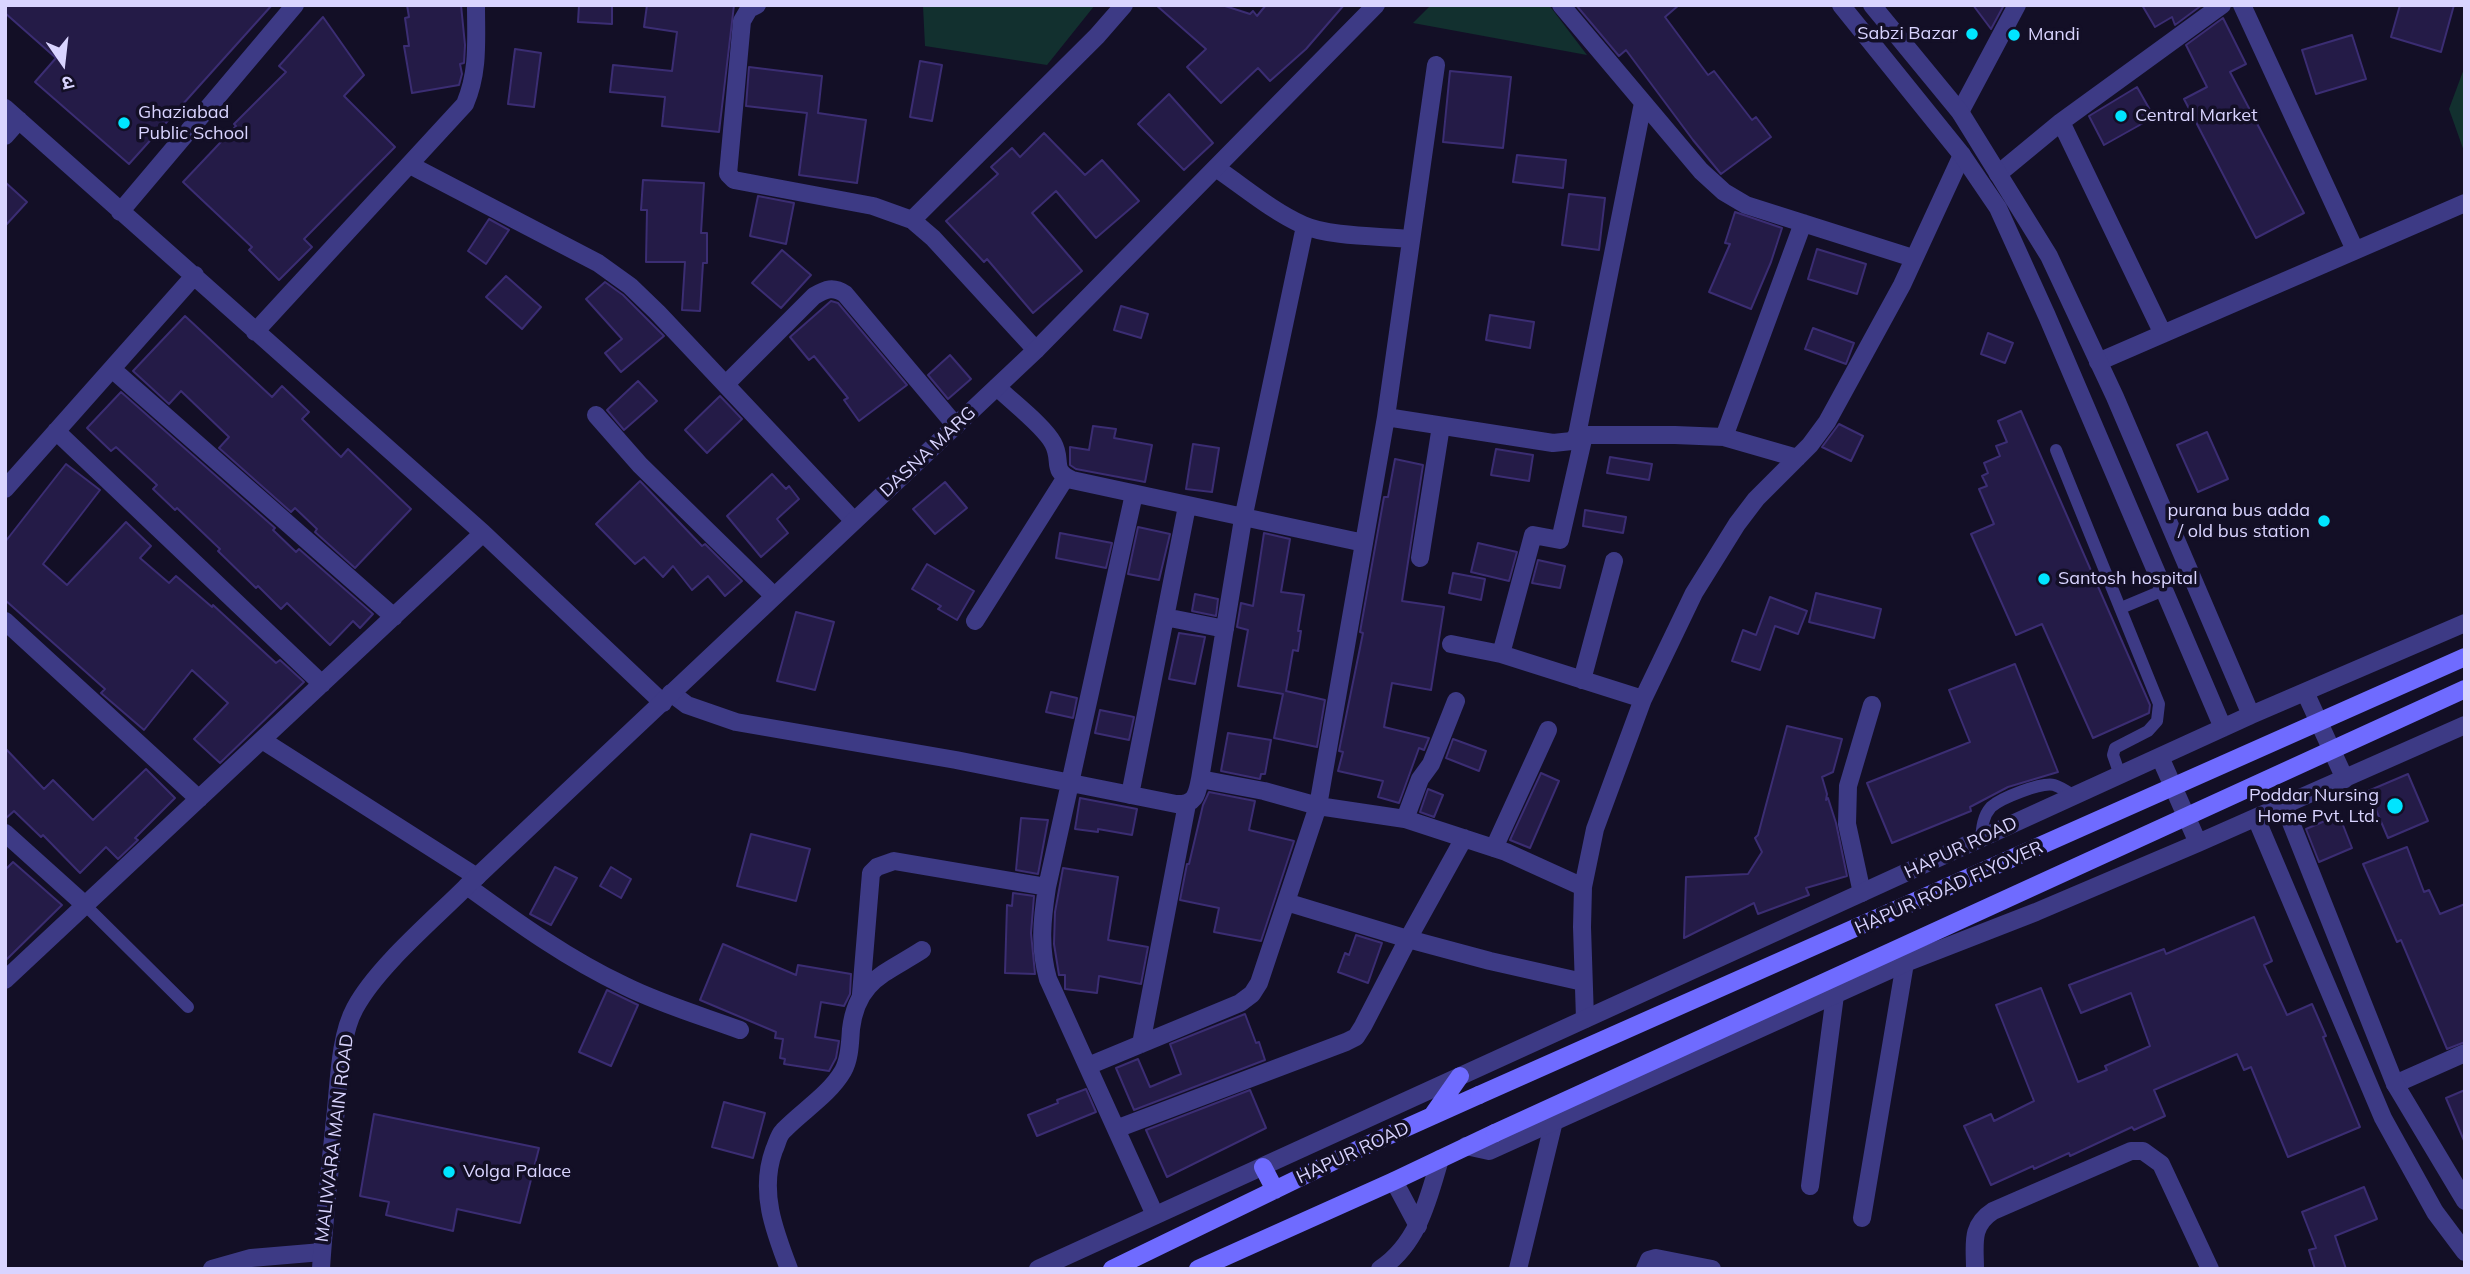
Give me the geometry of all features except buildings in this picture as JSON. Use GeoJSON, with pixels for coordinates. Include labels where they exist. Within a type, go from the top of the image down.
{"type":"FeatureCollection","features":[{"type":"Feature","properties":{"kind":"main road","name":"HAPUR ROAD FLYOVER"},"geometry":{"type":"LineString","coordinates":[[1432,1116],[2465,657]]}},
{"type":"Feature","properties":{"kind":"main road","name":"HAPUR ROAD FLYOVER"},"geometry":{"type":"LineString","coordinates":[[1394,1181],[2465,689]]}},
{"type":"Feature","properties":{"kind":"main road"},"geometry":{"type":"LineString","coordinates":[[1432,1116],[1460,1076]]}},
{"type":"Feature","properties":{"kind":"main road","name":"HAPUR ROAD"},"geometry":{"type":"LineString","coordinates":[[1275,1190],[1432,1116]]}},
{"type":"Feature","properties":{"kind":"main road"},"geometry":{"type":"LineString","coordinates":[[1112,1269],[1275,1190],[1263,1167]]}},
{"type":"Feature","properties":{"kind":"main road"},"geometry":{"type":"LineString","coordinates":[[1198,1269],[1394,1181]]}},
{"type":"Feature","properties":{"kind":"street"},"geometry":{"type":"LineString","coordinates":[[120,212],[295,5]]}},
{"type":"Feature","properties":{"kind":"street"},"geometry":{"type":"LineString","coordinates":[[256,332],[465,104],[476,67],[476,5]]}},
{"type":"Feature","properties":{"kind":"street"},"geometry":{"type":"LineString","coordinates":[[757,5],[749,9],[742,21],[728,174],[734,180],[873,206],[912,220],[933,238],[1036,351]]}},
{"type":"Feature","properties":{"kind":"street"},"geometry":{"type":"LineString","coordinates":[[912,220],[1097,36],[1124,5]]}},
{"type":"Feature","properties":{"kind":"street","name":"DASNA MARG"},"geometry":{"type":"LineString","coordinates":[[472,882],[1036,351],[1376,5]]}},
{"type":"Feature","properties":{"kind":"street"},"geometry":{"type":"LineString","coordinates":[[1561,5],[1700,171],[1724,192],[1746,205],[1913,258]]}},
{"type":"Feature","properties":{"kind":"street"},"geometry":{"type":"LineString","coordinates":[[1841,5],[1962,155],[1998,208],[2223,728]]}},
{"type":"Feature","properties":{"kind":"street"},"geometry":{"type":"LineString","coordinates":[[1872,5],[1960,112],[2049,257],[2098,362],[2251,715]]}},
{"type":"Feature","properties":{"kind":"street"},"geometry":{"type":"LineString","coordinates":[[1960,112],[2017,5]]}},
{"type":"Feature","properties":{"kind":"street"},"geometry":{"type":"LineString","coordinates":[[1998,174],[2061,122],[2222,5]]}},
{"type":"Feature","properties":{"kind":"street"},"geometry":{"type":"LineString","coordinates":[[2242,5],[2355,250]]}},
{"type":"Feature","properties":{"kind":"street"},"geometry":{"type":"LineString","coordinates":[[1088,1066],[1240,1003],[1252,994],[1259,983],[1318,806],[1386,417],[1436,65]]}},
{"type":"Feature","properties":{"kind":"street"},"geometry":{"type":"LineString","coordinates":[[1501,653],[1533,535],[1560,540],[1643,103]]}},
{"type":"Feature","properties":{"kind":"street"},"geometry":{"type":"LineString","coordinates":[[5,108],[667,698],[736,722],[1187,804],[1193,801],[1198,793],[1243,519],[1305,226]]}},
{"type":"Feature","properties":{"kind":"street"},"geometry":{"type":"LineString","coordinates":[[5,136],[19,120]]}},
{"type":"Feature","properties":{"kind":"street"},"geometry":{"type":"LineString","coordinates":[[2061,122],[2163,334]]}},
{"type":"Feature","properties":{"kind":"street"},"geometry":{"type":"LineString","coordinates":[[1585,1019],[1583,887],[1595,829],[1643,699],[1694,593],[1737,524],[1756,499],[1810,445],[1827,422],[1902,285],[1962,155]]}},
{"type":"Feature","properties":{"kind":"street"},"geometry":{"type":"LineString","coordinates":[[410,165],[598,263],[630,286],[854,521]]}},
{"type":"Feature","properties":{"kind":"street"},"geometry":{"type":"LineString","coordinates":[[1216,168],[1284,215],[1305,226],[1324,231],[1411,239]]}},
{"type":"Feature","properties":{"kind":"street"},"geometry":{"type":"LineString","coordinates":[[2098,362],[2465,203]]}},
{"type":"Feature","properties":{"kind":"street"},"geometry":{"type":"LineString","coordinates":[[1724,437],[1803,223]]}},
{"type":"Feature","properties":{"kind":"street"},"geometry":{"type":"LineString","coordinates":[[5,489],[195,275]]}},
{"type":"Feature","properties":{"kind":"street"},"geometry":{"type":"LineString","coordinates":[[726,384],[814,296],[826,289],[837,288],[956,426]]}},
{"type":"Feature","properties":{"kind":"street"},"geometry":{"type":"LineString","coordinates":[[112,369],[394,617]]}},
{"type":"Feature","properties":{"kind":"street"},"geometry":{"type":"LineString","coordinates":[[997,387],[1049,437],[1058,453],[1058,470],[1061,475],[1243,519],[1364,543]]}},
{"type":"Feature","properties":{"kind":"street"},"geometry":{"type":"LineString","coordinates":[[596,415],[640,465],[774,596]]}},
{"type":"Feature","properties":{"kind":"street"},"geometry":{"type":"LineString","coordinates":[[1386,417],[1553,443],[1572,440],[1581,435],[1724,437],[1797,458]]}},
{"type":"Feature","properties":{"kind":"street"},"geometry":{"type":"LineString","coordinates":[[1420,558],[1441,426]]}},
{"type":"Feature","properties":{"kind":"street"},"geometry":{"type":"LineString","coordinates":[[57,431],[322,684]]}},
{"type":"Feature","properties":{"kind":"street"},"geometry":{"type":"LineString","coordinates":[[975,621],[1066,477]]}},
{"type":"Feature","properties":{"kind":"street"},"geometry":{"type":"LineString","coordinates":[[1134,494],[1047,887],[1041,928],[1042,958],[1052,988],[1155,1215]]}},
{"type":"Feature","properties":{"kind":"street"},"geometry":{"type":"LineString","coordinates":[[1130,795],[1187,506]]}},
{"type":"Feature","properties":{"kind":"street"},"geometry":{"type":"LineString","coordinates":[[5,980],[483,533]]}},
{"type":"Feature","properties":{"kind":"street"},"geometry":{"type":"LineString","coordinates":[[1582,680],[1614,561]]}},
{"type":"Feature","properties":{"kind":"street"},"geometry":{"type":"LineString","coordinates":[[1165,617],[1225,629]]}},
{"type":"Feature","properties":{"kind":"street"},"geometry":{"type":"LineString","coordinates":[[5,621],[199,799]]}},
{"type":"Feature","properties":{"kind":"street","name":"HAPUR ROAD"},"geometry":{"type":"LineString","coordinates":[[1038,1269],[2251,715],[2465,623]]}},
{"type":"Feature","properties":{"kind":"street"},"geometry":{"type":"LineString","coordinates":[[1451,644],[1501,653],[1643,699]]}},
{"type":"Feature","properties":{"kind":"street"},"geometry":{"type":"LineString","coordinates":[[2305,692],[2345,779]]}},
{"type":"Feature","properties":{"kind":"street"},"geometry":{"type":"LineString","coordinates":[[1405,819],[1420,779],[1431,764],[1456,701]]}},
{"type":"Feature","properties":{"kind":"street"},"geometry":{"type":"LineString","coordinates":[[1862,893],[1847,824],[1848,786],[1872,705]]}},
{"type":"Feature","properties":{"kind":"street"},"geometry":{"type":"LineString","coordinates":[[1466,1146],[1489,1151],[1905,963],[2036,912],[2199,843],[2465,724]]}},
{"type":"Feature","properties":{"kind":"street"},"geometry":{"type":"LineString","coordinates":[[1494,848],[1548,730]]}},
{"type":"Feature","properties":{"kind":"street"},"geometry":{"type":"LineString","coordinates":[[262,740],[472,882],[531,933],[595,972],[628,988],[740,1030]]}},
{"type":"Feature","properties":{"kind":"street"},"geometry":{"type":"LineString","coordinates":[[2160,757],[2199,843]]}},
{"type":"Feature","properties":{"kind":"street"},"geometry":{"type":"LineString","coordinates":[[1200,779],[1264,791],[1318,806],[1405,819],[1494,848],[1583,887]]}},
{"type":"Feature","properties":{"kind":"street"},"geometry":{"type":"LineString","coordinates":[[1141,1044],[1187,804]]}},
{"type":"Feature","properties":{"kind":"street"},"geometry":{"type":"LineString","coordinates":[[2284,805],[2395,1084],[2465,1201]]}},
{"type":"Feature","properties":{"kind":"street"},"geometry":{"type":"LineString","coordinates":[[2256,818],[2383,1118],[2435,1212],[2465,1252]]}},
{"type":"Feature","properties":{"kind":"street"},"geometry":{"type":"LineString","coordinates":[[5,833],[85,905]]}},
{"type":"Feature","properties":{"kind":"street"},"geometry":{"type":"LineString","coordinates":[[1116,1129],[1356,1037],[1464,838]]}},
{"type":"Feature","properties":{"kind":"street"},"geometry":{"type":"LineString","coordinates":[[861,994],[871,873],[877,867],[894,861],[1047,887]]}},
{"type":"Feature","properties":{"kind":"street","name":"MALIWARA MAIN ROAD"},"geometry":{"type":"LineString","coordinates":[[321,1261],[339,1084],[346,1031],[353,1011],[387,966],[472,882]]}},
{"type":"Feature","properties":{"kind":"street"},"geometry":{"type":"LineString","coordinates":[[1286,902],[1489,961],[1583,982]]}},
{"type":"Feature","properties":{"kind":"street"},"geometry":{"type":"LineString","coordinates":[[789,1269],[767,1199],[768,1167],[780,1134],[838,1080],[846,1067],[853,1012],[861,994],[873,980],[922,950]]}},
{"type":"Feature","properties":{"kind":"street"},"geometry":{"type":"LineString","coordinates":[[1862,1218],[1905,963]]}},
{"type":"Feature","properties":{"kind":"street"},"geometry":{"type":"LineString","coordinates":[[1810,1186],[1835,995]]}},
{"type":"Feature","properties":{"kind":"street"},"geometry":{"type":"LineString","coordinates":[[2395,1084],[2465,1053]]}},
{"type":"Feature","properties":{"kind":"street"},"geometry":{"type":"LineString","coordinates":[[1518,1269],[1554,1121]]}},
{"type":"Feature","properties":{"kind":"street"},"geometry":{"type":"LineString","coordinates":[[1975,1269],[1977,1227],[1983,1217],[2131,1150],[2143,1151],[2161,1164],[2210,1269]]}},
{"type":"Feature","properties":{"kind":"street"},"geometry":{"type":"LineString","coordinates":[[1380,1269],[1402,1250],[1418,1226],[1440,1158]]}},
{"type":"Feature","properties":{"kind":"street"},"geometry":{"type":"LineString","coordinates":[[1394,1181],[1418,1226]]}},
{"type":"Feature","properties":{"kind":"street"},"geometry":{"type":"LineString","coordinates":[[1645,1269],[1649,1260],[1656,1258],[1713,1269]]}},
{"type":"Feature","properties":{"kind":"street"},"geometry":{"type":"LineString","coordinates":[[212,1269],[250,1263],[321,1261]]}},
{"type":"Feature","properties":{"kind":"lane"},"geometry":{"type":"LineString","coordinates":[[2056,450],[2160,704],[2157,721],[2148,731],[2115,748],[2113,755],[2120,775]]}},
{"type":"Feature","properties":{"kind":"lane"},"geometry":{"type":"LineString","coordinates":[[2121,608],[2164,590]]}},
{"type":"Feature","properties":{"kind":"lane"},"geometry":{"type":"LineString","coordinates":[[1981,839],[1983,822],[1992,807],[2016,795],[2043,785],[2056,785],[2074,796]]}},
{"type":"Feature","properties":{"kind":"lane"},"geometry":{"type":"LineString","coordinates":[[85,905],[188,1006]]}},
{"type":"Feature","properties":{"kind":"green space"},"geometry":{"type":"Polygon","coordinates":[[[1095,5],[1047,65],[925,46],[923,6],[1095,5]]]}},
{"type":"Feature","properties":{"kind":"green space"},"geometry":{"type":"Polygon","coordinates":[[[1431,5],[1549,5],[1587,55],[1413,23],[1431,5]]]}},
{"type":"Feature","properties":{"kind":"green space"},"geometry":{"type":"Polygon","coordinates":[[[2465,66],[2465,154],[2449,109],[2465,66]]]}},
{"type":"Feature","properties":{"kind":"place","name":"Sabzi Bazar"},"geometry":{"type":"Point","coordinates":[1972,34]}},
{"type":"Feature","properties":{"kind":"place","name":"Mandi"},"geometry":{"type":"Point","coordinates":[2014,35]}},
{"type":"Feature","properties":{"kind":"place","name":"Central Market"},"geometry":{"type":"Point","coordinates":[2121,116]}},
{"type":"Feature","properties":{"kind":"place","name":"Ghaziabad Public School"},"geometry":{"type":"Point","coordinates":[124,123]}},
{"type":"Feature","properties":{"kind":"place","name":"purana bus adda / old bus station"},"geometry":{"type":"Point","coordinates":[2324,521]}},
{"type":"Feature","properties":{"kind":"place","name":"Santosh hospital"},"geometry":{"type":"Point","coordinates":[2044,579]}},
{"type":"Feature","properties":{"kind":"place","name":"Poddar Nursing Home Pvt. Ltd."},"geometry":{"type":"Point","coordinates":[2395,806]}},
{"type":"Feature","properties":{"kind":"place","name":"Volga Palace"},"geometry":{"type":"Point","coordinates":[449,1172]}}]}
